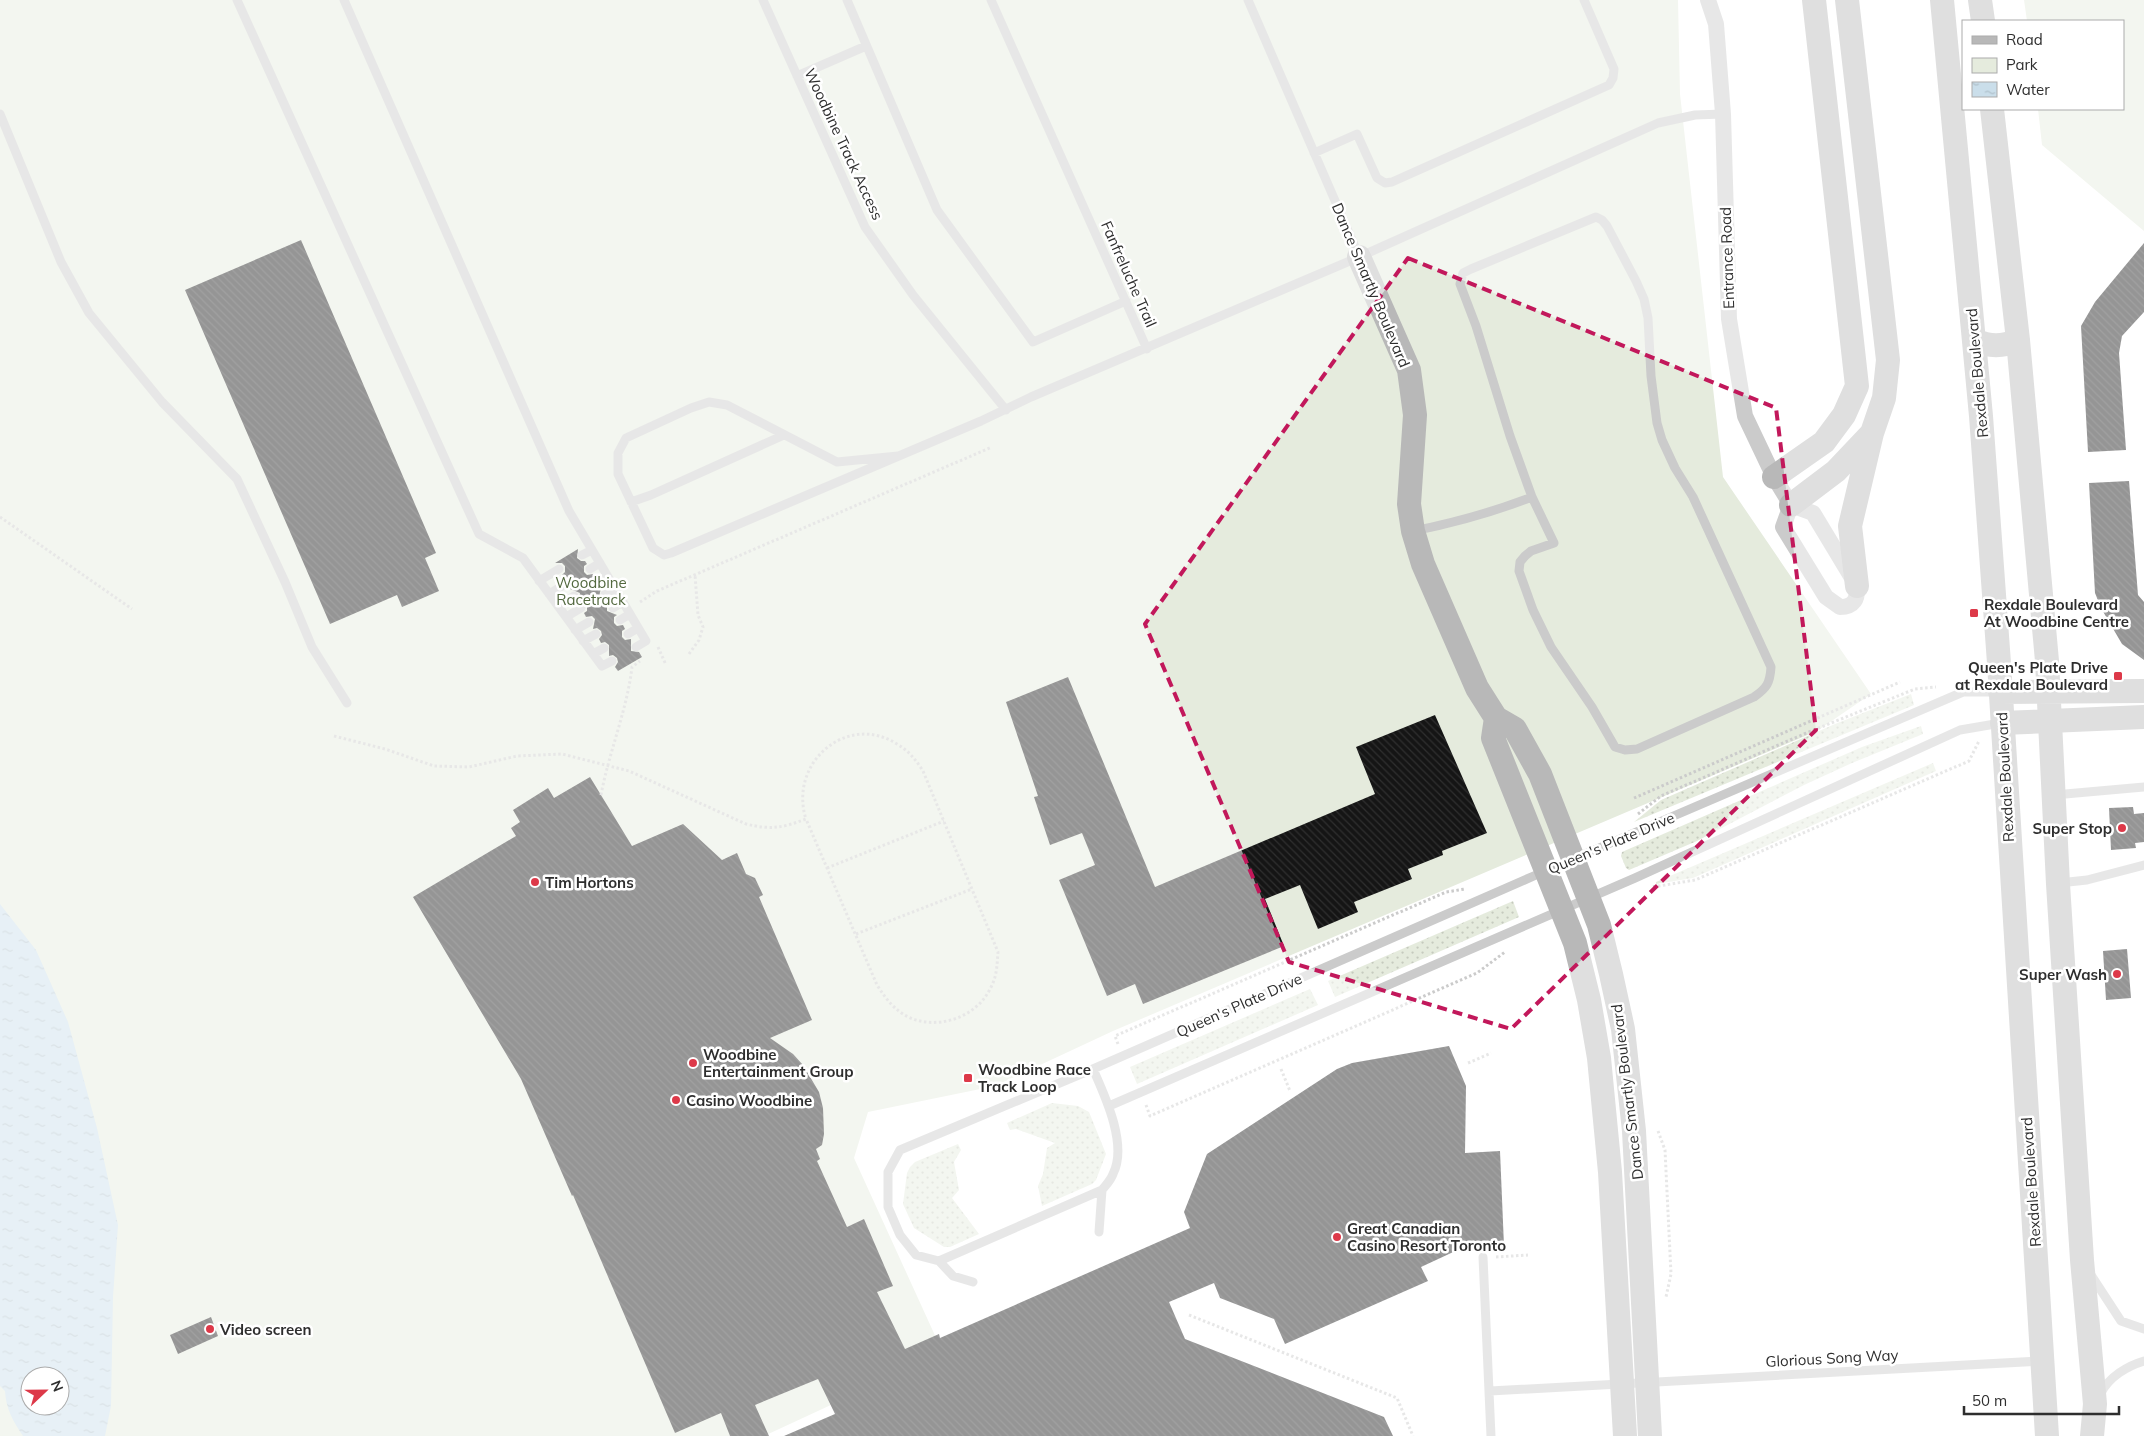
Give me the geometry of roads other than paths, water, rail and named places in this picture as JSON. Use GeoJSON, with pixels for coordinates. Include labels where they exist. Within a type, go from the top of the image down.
{"type":"FeatureCollection","features":[{"type":"Feature","properties":{"kind":"main road"},"geometry":{"type":"LineString","coordinates":[[1774,477],[1824,442],[1844,414],[1858,386],[1814,0]]}},
{"type":"Feature","properties":{"kind":"main road"},"geometry":{"type":"LineString","coordinates":[[1848,0],[1888,360],[1884,398],[1872,434],[1850,526],[1857,586]]}},
{"type":"Feature","properties":{"kind":"main road","name":"Rexdale Boulevard"},"geometry":{"type":"LineString","coordinates":[[1942,0],[1974,340],[2000,692],[1995,724],[2047,1436]]}},
{"type":"Feature","properties":{"kind":"main road"},"geometry":{"type":"LineString","coordinates":[[1980,0],[1983,20]]}},
{"type":"Feature","properties":{"kind":"main road"},"geometry":{"type":"LineString","coordinates":[[1992,110],[2018,340],[2048,692],[2082,1260],[2095,1404],[2092,1436]]}},
{"type":"Feature","properties":{"kind":"main road","name":"Dance Smartly Boulevard"},"geometry":{"type":"LineString","coordinates":[[1359,257],[1409,370],[1414,415],[1409,504],[1413,531],[1423,564],[1477,688],[1496,718],[1515,729],[1540,774],[1599,925],[1623,1029],[1634,1131],[1650,1436]]}},
{"type":"Feature","properties":{"kind":"main road"},"geometry":{"type":"LineString","coordinates":[[1974,340],[1986,345],[1997,346],[2018,340]]}},
{"type":"Feature","properties":{"kind":"main road"},"geometry":{"type":"LineString","coordinates":[[1791,505],[1836,471],[1872,434]]}},
{"type":"Feature","properties":{"kind":"main road","name":"Queen's Plate Drive"},"geometry":{"type":"LineString","coordinates":[[2000,692],[2144,691]]}},
{"type":"Feature","properties":{"kind":"main road"},"geometry":{"type":"LineString","coordinates":[[1995,724],[2144,717]]}},
{"type":"Feature","properties":{"kind":"main road","name":"Dance Smartly Boulevard"},"geometry":{"type":"LineString","coordinates":[[1496,718],[1493,738],[1576,948],[1589,1000],[1599,1058],[1610,1172],[1626,1436]]}},
{"type":"Feature","properties":{"kind":"street","name":"Entrance Road"},"geometry":{"type":"LineString","coordinates":[[1708,0],[1716,24],[1723,114],[1729,319],[1745,416],[1774,477],[1791,505]]}},
{"type":"Feature","properties":{"kind":"street"},"geometry":{"type":"LineString","coordinates":[[1791,505],[1813,513],[1857,586],[1858,596],[1853,604],[1847,607],[1835,605],[1826,597],[1783,527],[1791,505]]}},
{"type":"Feature","properties":{"kind":"lane"},"geometry":{"type":"LineString","coordinates":[[237,0],[478,534],[523,558],[602,666],[612,661]]}},
{"type":"Feature","properties":{"kind":"lane"},"geometry":{"type":"LineString","coordinates":[[344,0],[569,511],[638,628],[651,641],[636,647]]}},
{"type":"Feature","properties":{"kind":"lane","name":"Woodbine Track Access"},"geometry":{"type":"LineString","coordinates":[[763,0],[865,227],[913,295],[1006,410]]}},
{"type":"Feature","properties":{"kind":"lane"},"geometry":{"type":"LineString","coordinates":[[847,0],[937,210],[1033,342],[1126,301]]}},
{"type":"Feature","properties":{"kind":"lane","name":"Fanfreluche Trail"},"geometry":{"type":"LineString","coordinates":[[991,0],[1147,349],[1359,257],[1658,123],[1694,115],[1723,114]]}},
{"type":"Feature","properties":{"kind":"lane","name":"Dance Smartly Boulevard"},"geometry":{"type":"LineString","coordinates":[[1248,0],[1359,257]]}},
{"type":"Feature","properties":{"kind":"lane"},"geometry":{"type":"LineString","coordinates":[[1314,153],[1357,134],[1377,178],[1385,183],[1392,182],[1609,85],[1613,78],[1614,68],[1584,0]]}},
{"type":"Feature","properties":{"kind":"lane"},"geometry":{"type":"LineString","coordinates":[[797,76],[866,46]]}},
{"type":"Feature","properties":{"kind":"lane"},"geometry":{"type":"LineString","coordinates":[[0,114],[61,262],[89,313],[162,402],[237,480],[312,647],[347,702]]}},
{"type":"Feature","properties":{"kind":"lane"},"geometry":{"type":"LineString","coordinates":[[1596,217],[1607,226],[1644,299],[1648,318],[1651,376],[1660,432],[1675,468],[1693,497],[1766,655],[1770,667],[1770,679],[1766,688],[1754,696],[1637,749],[1625,750],[1616,747],[1592,707],[1551,647],[1533,610],[1519,572],[1520,562],[1531,551],[1554,543],[1532,496],[1510,436],[1476,326],[1462,292],[1460,278],[1463,273],[1471,269],[1596,217]]}},
{"type":"Feature","properties":{"kind":"lane"},"geometry":{"type":"LineString","coordinates":[[898,456],[837,462],[727,405],[710,402],[691,408],[626,438],[618,453],[618,474],[653,548],[664,555],[898,456],[1006,410],[1031,397],[1147,349]]}},
{"type":"Feature","properties":{"kind":"lane"},"geometry":{"type":"LineString","coordinates":[[631,502],[651,495],[784,435]]}},
{"type":"Feature","properties":{"kind":"lane"},"geometry":{"type":"LineString","coordinates":[[1413,531],[1458,522],[1505,508],[1532,496]]}},
{"type":"Feature","properties":{"kind":"lane"},"geometry":{"type":"LineString","coordinates":[[582,555],[592,550]]}},
{"type":"Feature","properties":{"kind":"lane"},"geometry":{"type":"LineString","coordinates":[[590,569],[600,563]]}},
{"type":"Feature","properties":{"kind":"lane"},"geometry":{"type":"LineString","coordinates":[[539,581],[559,569]]}},
{"type":"Feature","properties":{"kind":"lane"},"geometry":{"type":"LineString","coordinates":[[598,583],[608,577]]}},
{"type":"Feature","properties":{"kind":"lane"},"geometry":{"type":"LineString","coordinates":[[548,594],[567,583]]}},
{"type":"Feature","properties":{"kind":"lane"},"geometry":{"type":"LineString","coordinates":[[605,594],[615,588]]}},
{"type":"Feature","properties":{"kind":"lane"},"geometry":{"type":"LineString","coordinates":[[558,606],[574,596]]}},
{"type":"Feature","properties":{"kind":"lane"},"geometry":{"type":"LineString","coordinates":[[613,608],[623,602]]}},
{"type":"Feature","properties":{"kind":"lane"},"geometry":{"type":"LineString","coordinates":[[566,617],[581,608]]}},
{"type":"Feature","properties":{"kind":"lane"},"geometry":{"type":"LineString","coordinates":[[620,620],[630,614]]}},
{"type":"Feature","properties":{"kind":"lane"},"geometry":{"type":"LineString","coordinates":[[575,630],[589,622]]}},
{"type":"Feature","properties":{"kind":"lane"},"geometry":{"type":"LineString","coordinates":[[628,634],[638,628]]}},
{"type":"Feature","properties":{"kind":"lane"},"geometry":{"type":"LineString","coordinates":[[583,641],[596,634]]}},
{"type":"Feature","properties":{"kind":"lane"},"geometry":{"type":"LineString","coordinates":[[593,654],[604,648]]}},
{"type":"Feature","properties":{"kind":"lane","name":"Queen's Plate Drive"},"geometry":{"type":"LineString","coordinates":[[939,1261],[916,1254],[900,1235],[888,1207],[888,1172],[900,1150],[1124,1056],[1573,858],[1963,692],[2000,692]]}},
{"type":"Feature","properties":{"kind":"lane"},"geometry":{"type":"LineString","coordinates":[[1109,1106],[1588,898],[1960,730],[1995,724]]}},
{"type":"Feature","properties":{"kind":"lane"},"geometry":{"type":"LineString","coordinates":[[2054,795],[2144,788]]}},
{"type":"Feature","properties":{"kind":"lane"},"geometry":{"type":"LineString","coordinates":[[2058,884],[2087,880],[2144,865]]}},
{"type":"Feature","properties":{"kind":"lane"},"geometry":{"type":"LineString","coordinates":[[974,1282],[953,1276],[939,1261],[1102,1190],[1114,1174],[1119,1152],[1109,1106],[1093,1069]]}},
{"type":"Feature","properties":{"kind":"lane"},"geometry":{"type":"LineString","coordinates":[[1099,1232],[1102,1190]]}},
{"type":"Feature","properties":{"kind":"lane"},"geometry":{"type":"LineString","coordinates":[[1483,1257],[1492,1436]]}},
{"type":"Feature","properties":{"kind":"lane"},"geometry":{"type":"LineString","coordinates":[[2082,1260],[2121,1321],[2144,1329]]}},
{"type":"Feature","properties":{"kind":"lane","name":"Glorious Song Way"},"geometry":{"type":"LineString","coordinates":[[1490,1391],[2042,1361]]}},
{"type":"Feature","properties":{"kind":"lane"},"geometry":{"type":"LineString","coordinates":[[2095,1404],[2105,1384],[2118,1374],[2144,1361]]}},
{"type":"Feature","properties":{"kind":"water"},"geometry":{"type":"Polygon","coordinates":[[[0,904],[36,950],[68,1022],[97,1128],[118,1225],[113,1297],[111,1406],[105,1436],[23,1436],[11,1415],[5,1391],[0,1386],[0,904]]]}},
{"type":"Feature","properties":{"kind":"place","name":"Rexdale Boulevard At Woodbine Centre"},"geometry":{"type":"Point","coordinates":[1974,613]}},
{"type":"Feature","properties":{"kind":"place","name":"Queen's Plate Drive at Rexdale Boulevard"},"geometry":{"type":"Point","coordinates":[2118,676]}},
{"type":"Feature","properties":{"kind":"place","name":"Super Stop"},"geometry":{"type":"Point","coordinates":[2122,828]}},
{"type":"Feature","properties":{"kind":"place","name":"Tim Hortons"},"geometry":{"type":"Point","coordinates":[535,882]}},
{"type":"Feature","properties":{"kind":"place","name":"Super Wash"},"geometry":{"type":"Point","coordinates":[2117,974]}},
{"type":"Feature","properties":{"kind":"place","name":"Woodbine Entertainment Group"},"geometry":{"type":"Point","coordinates":[693,1063]}},
{"type":"Feature","properties":{"kind":"place","name":"Woodbine Race Track Loop"},"geometry":{"type":"Point","coordinates":[968,1078]}},
{"type":"Feature","properties":{"kind":"place","name":"Casino Woodbine"},"geometry":{"type":"Point","coordinates":[676,1100]}},
{"type":"Feature","properties":{"kind":"place","name":"Great Canadian Casino Resort Toronto"},"geometry":{"type":"Point","coordinates":[1337,1237]}},
{"type":"Feature","properties":{"kind":"place","name":"Video screen"},"geometry":{"type":"Point","coordinates":[210,1329]}},
{"type":"Feature","properties":{"kind":"park label","name":"Woodbine Racetrack"},"geometry":{"type":"Point","coordinates":[591,590]}}]}
